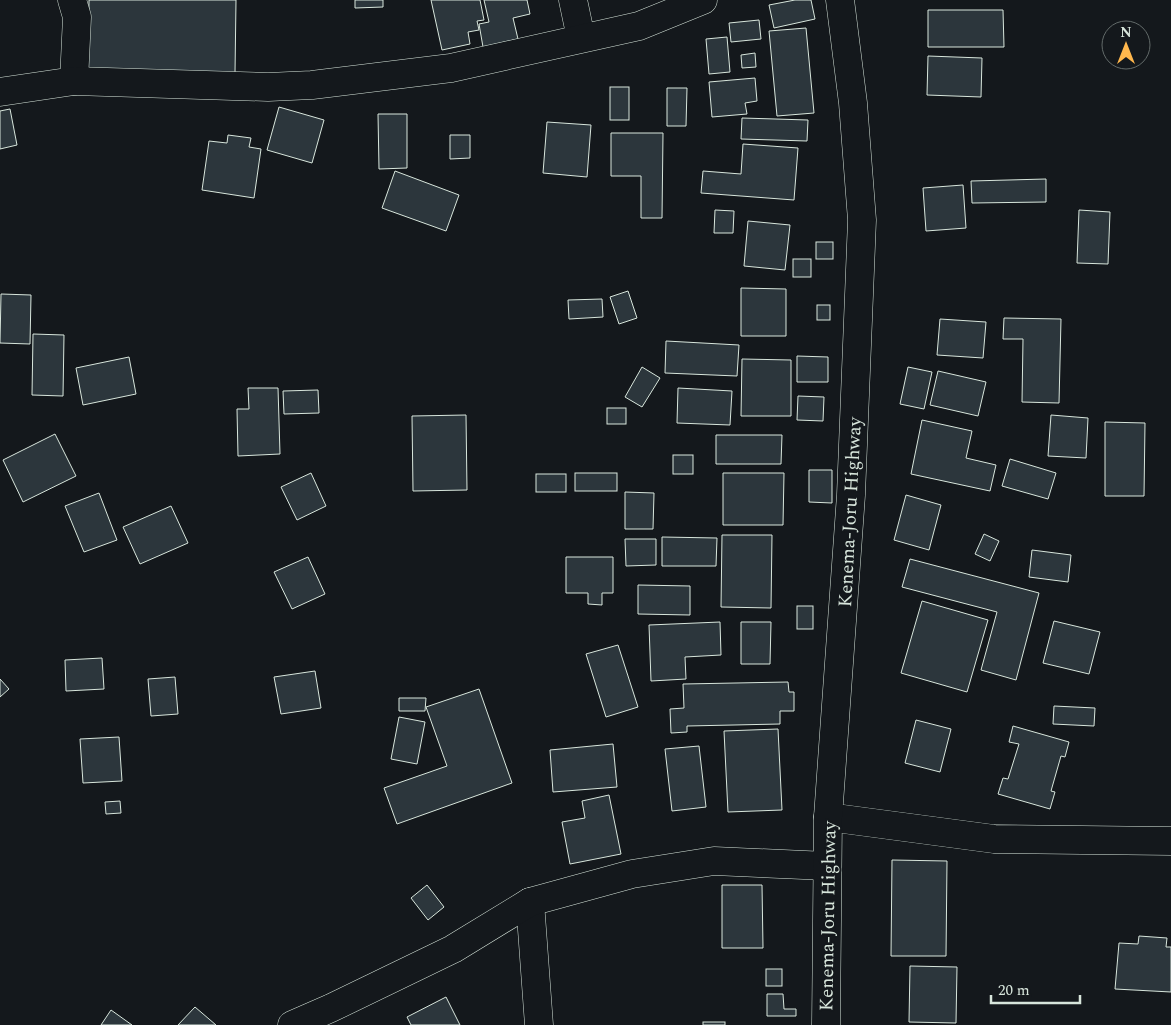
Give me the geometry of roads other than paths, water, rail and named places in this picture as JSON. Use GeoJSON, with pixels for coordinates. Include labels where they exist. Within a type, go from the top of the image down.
{"type":"FeatureCollection","features":[{"type":"Feature","properties":{"kind":"main road"},"geometry":{"type":"LineString","coordinates":[[72,0],[77,17],[74,81]]}},
{"type":"Feature","properties":{"kind":"main road"},"geometry":{"type":"LineString","coordinates":[[573,0],[581,38]]}},
{"type":"Feature","properties":{"kind":"main road"},"geometry":{"type":"LineString","coordinates":[[0,92],[74,81],[268,87],[312,85],[451,68],[639,26],[703,0]]}},
{"type":"Feature","properties":{"kind":"main road","name":"Kenema-Joru Highway"},"geometry":{"type":"LineString","coordinates":[[826,1025],[826,866],[828,817],[851,495],[862,220],[853,103],[840,0]]}},
{"type":"Feature","properties":{"kind":"main road"},"geometry":{"type":"LineString","coordinates":[[828,817],[994,838],[1171,841]]}},
{"type":"Feature","properties":{"kind":"main road"},"geometry":{"type":"LineString","coordinates":[[292,1025],[453,949],[530,902],[632,874],[714,861],[826,866]]}},
{"type":"Feature","properties":{"kind":"main road"},"geometry":{"type":"LineString","coordinates":[[530,902],[539,1025]]}}]}
